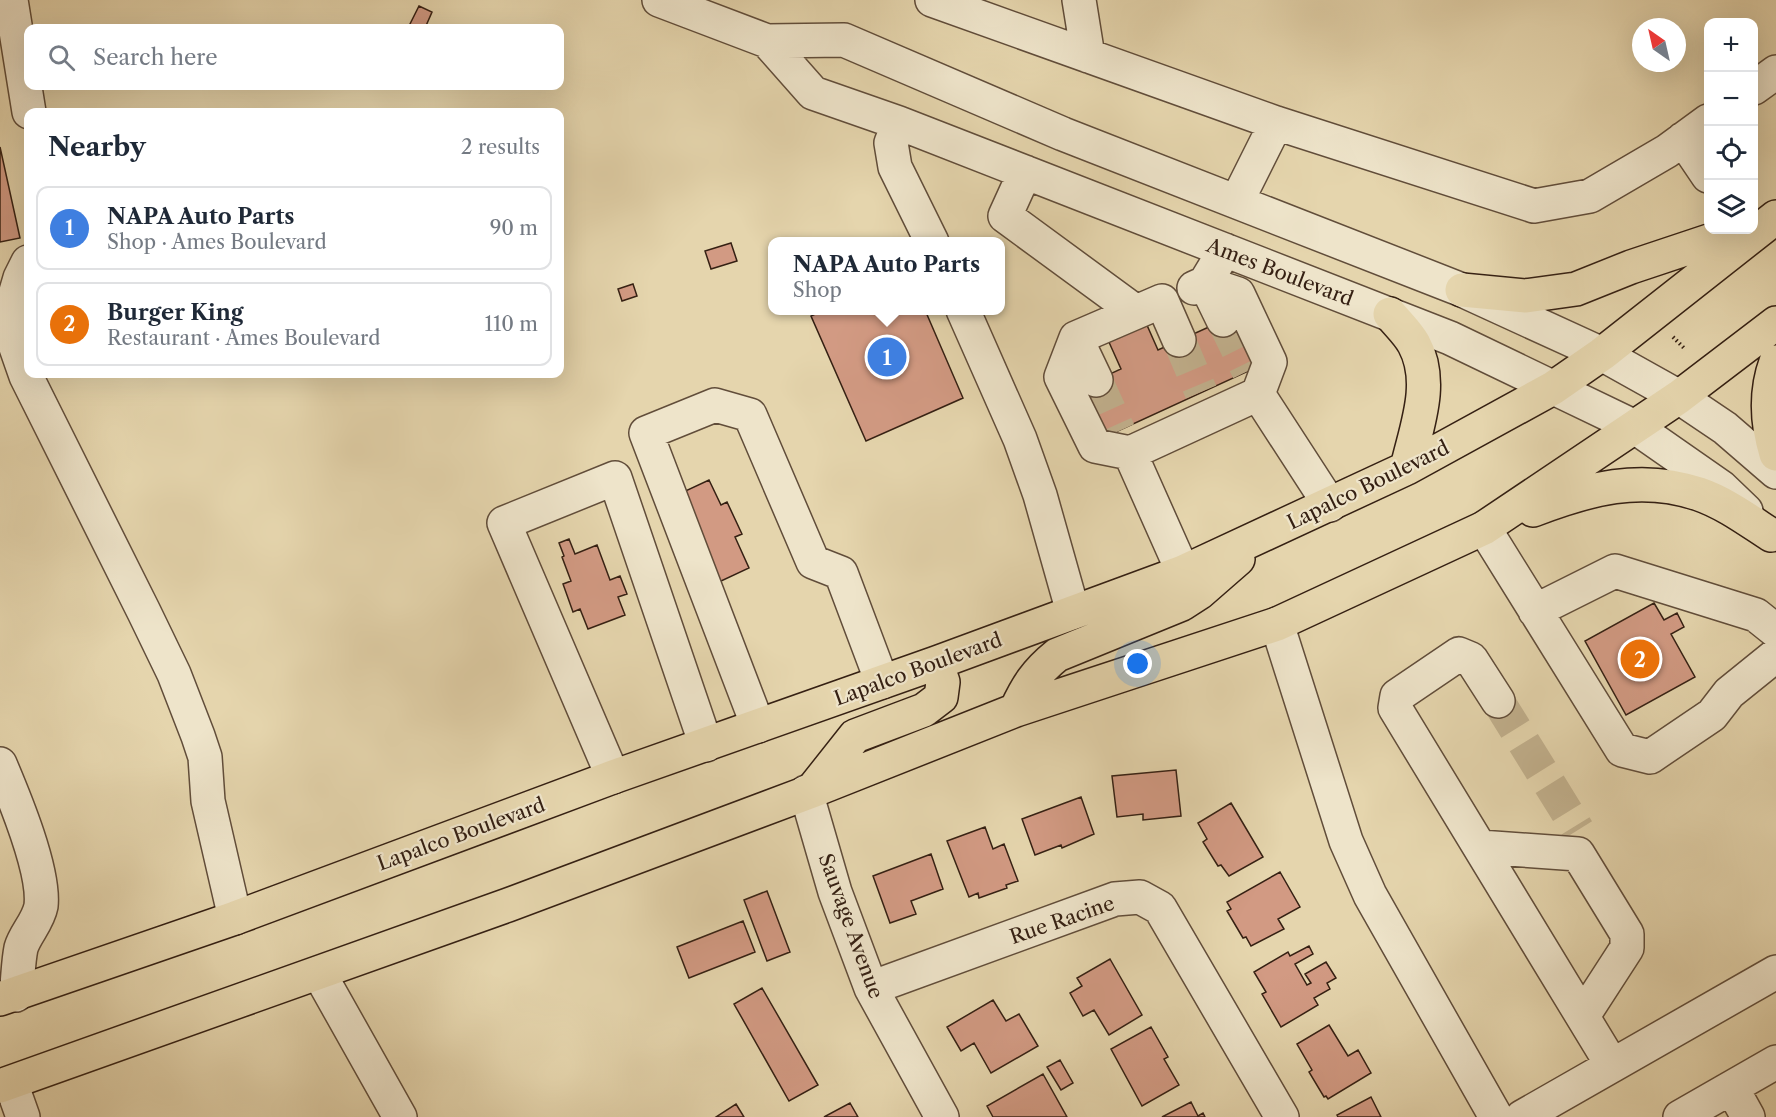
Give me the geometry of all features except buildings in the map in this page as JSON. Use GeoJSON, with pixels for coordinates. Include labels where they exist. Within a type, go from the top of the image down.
{"type":"FeatureCollection","features":[{"type":"Feature","properties":{"kind":"main road","name":"Lapalco Boulevard"},"geometry":{"type":"LineString","coordinates":[[8,997],[235,918],[613,777],[936,663],[1183,572],[1407,468],[1553,388],[1602,354],[1764,217]]}},
{"type":"Feature","properties":{"kind":"main road"},"geometry":{"type":"LineString","coordinates":[[1462,290],[1526,296],[1576,289],[1631,267],[1730,234]]}},
{"type":"Feature","properties":{"kind":"main road"},"geometry":{"type":"LineString","coordinates":[[1390,314],[1414,343],[1425,377],[1425,393],[1407,468]]}},
{"type":"Feature","properties":{"kind":"main road"},"geometry":{"type":"LineString","coordinates":[[1484,528],[1679,397],[1776,323]]}},
{"type":"Feature","properties":{"kind":"main road"},"geometry":{"type":"LineString","coordinates":[[1776,362],[1771,375],[1769,423],[1776,454]]}},
{"type":"Feature","properties":{"kind":"main road"},"geometry":{"type":"LineString","coordinates":[[5,1085],[586,875],[1016,710],[1277,624],[1484,528],[1591,490],[1643,485],[1698,494],[1734,512],[1773,538]]}},
{"type":"Feature","properties":{"kind":"main road"},"geometry":{"type":"LineString","coordinates":[[1016,710],[1027,686],[1042,667],[1057,655],[1182,604],[1199,593],[1269,533]]}},
{"type":"Feature","properties":{"kind":"main road"},"geometry":{"type":"LineString","coordinates":[[809,791],[855,736],[924,710],[941,698],[942,682],[936,663]]}},
{"type":"Feature","properties":{"kind":"street"},"geometry":{"type":"LineString","coordinates":[[10,0],[24,83]]}},
{"type":"Feature","properties":{"kind":"street","name":"Ames Boulevard"},"geometry":{"type":"LineString","coordinates":[[659,0],[767,41],[844,40],[1063,134],[1462,290],[1602,354],[1679,397],[1725,428],[1776,472]]}},
{"type":"Feature","properties":{"kind":"street"},"geometry":{"type":"LineString","coordinates":[[932,0],[1276,123],[1534,206],[1590,195],[1667,151],[1696,130],[1704,161]]}},
{"type":"Feature","properties":{"kind":"street"},"geometry":{"type":"LineString","coordinates":[[1079,0],[1088,56]]}},
{"type":"Feature","properties":{"kind":"street","name":"Ames Boulevard"},"geometry":{"type":"LineString","coordinates":[[767,41],[813,93],[898,123],[1450,338],[1635,427],[1721,487],[1773,538]]}},
{"type":"Feature","properties":{"kind":"street"},"geometry":{"type":"LineString","coordinates":[[1758,85],[1776,72]]}},
{"type":"Feature","properties":{"kind":"street"},"geometry":{"type":"LineString","coordinates":[[25,90],[28,108]]}},
{"type":"Feature","properties":{"kind":"street"},"geometry":{"type":"LineString","coordinates":[[898,123],[891,143],[895,167],[930,237]]}},
{"type":"Feature","properties":{"kind":"street"},"geometry":{"type":"LineString","coordinates":[[1237,201],[1276,123]]}},
{"type":"Feature","properties":{"kind":"street"},"geometry":{"type":"LineString","coordinates":[[1025,172],[1005,216],[1149,307],[1179,340]]}},
{"type":"Feature","properties":{"kind":"street"},"geometry":{"type":"LineString","coordinates":[[1205,284],[1238,294],[1270,362],[1253,382],[1125,442],[1095,446],[1061,377],[1076,338],[1205,284],[1225,250]]}},
{"type":"Feature","properties":{"kind":"street"},"geometry":{"type":"LineString","coordinates":[[24,271],[3,320],[24,371]]}},
{"type":"Feature","properties":{"kind":"street"},"geometry":{"type":"LineString","coordinates":[[1205,284],[1223,320]]}},
{"type":"Feature","properties":{"kind":"street"},"geometry":{"type":"LineString","coordinates":[[965,315],[1020,439],[1040,495],[1073,612]]}},
{"type":"Feature","properties":{"kind":"street"},"geometry":{"type":"LineString","coordinates":[[1076,338],[1096,380]]}},
{"type":"Feature","properties":{"kind":"street"},"geometry":{"type":"LineString","coordinates":[[27,378],[174,674],[198,736],[205,757],[208,801],[235,918]]}},
{"type":"Feature","properties":{"kind":"street"},"geometry":{"type":"LineString","coordinates":[[1253,382],[1330,505]]}},
{"type":"Feature","properties":{"kind":"street"},"geometry":{"type":"LineString","coordinates":[[758,726],[646,433],[715,405],[750,415],[813,562],[841,573],[882,682]]}},
{"type":"Feature","properties":{"kind":"street"},"geometry":{"type":"LineString","coordinates":[[1125,442],[1183,572]]}},
{"type":"Feature","properties":{"kind":"street"},"geometry":{"type":"LineString","coordinates":[[613,777],[504,523],[615,478],[706,745]]}},
{"type":"Feature","properties":{"kind":"street"},"geometry":{"type":"LineString","coordinates":[[1484,528],[1622,750],[1650,757],[1712,715],[1729,693],[1776,655]]}},
{"type":"Feature","properties":{"kind":"street"},"geometry":{"type":"LineString","coordinates":[[1535,611],[1615,572],[1756,615],[1776,631]]}},
{"type":"Feature","properties":{"kind":"street"},"geometry":{"type":"LineString","coordinates":[[1277,624],[1346,841],[1370,895],[1496,1117]]}},
{"type":"Feature","properties":{"kind":"street"},"geometry":{"type":"LineString","coordinates":[[1498,701],[1471,659],[1459,654],[1397,696],[1395,708],[1612,1065]]}},
{"type":"Feature","properties":{"kind":"street"},"geometry":{"type":"LineString","coordinates":[[0,764],[6,797],[33,855],[40,888],[41,907],[33,927],[21,946],[8,997]]}},
{"type":"Feature","properties":{"kind":"street","name":"Sauvage Avenue"},"geometry":{"type":"LineString","coordinates":[[809,791],[835,892],[871,988],[942,1117]]}},
{"type":"Feature","properties":{"kind":"street"},"geometry":{"type":"LineString","coordinates":[[1480,847],[1578,842],[1627,934],[1627,948],[1583,1016]]}},
{"type":"Feature","properties":{"kind":"street","name":"Rue Racine"},"geometry":{"type":"LineString","coordinates":[[871,988],[1115,899],[1140,897],[1160,908],[1282,1117]]}},
{"type":"Feature","properties":{"kind":"street"},"geometry":{"type":"LineString","coordinates":[[1522,1117],[1776,972]]}},
{"type":"Feature","properties":{"kind":"street"},"geometry":{"type":"LineString","coordinates":[[319,973],[400,1117]]}},
{"type":"Feature","properties":{"kind":"street"},"geometry":{"type":"LineString","coordinates":[[1680,1117],[1776,1062]]}},
{"type":"Feature","properties":{"kind":"street"},"geometry":{"type":"LineString","coordinates":[[5,1085],[23,1117]]}},
{"type":"Feature","properties":{"kind":"street"},"geometry":{"type":"LineString","coordinates":[[1732,1088],[1748,1117]]}},
{"type":"Feature","properties":{"kind":"path"},"geometry":{"type":"LineString","coordinates":[[1669,332],[1684,348]]}},
{"type":"Feature","properties":{"kind":"tunnel"},"geometry":{"type":"LineString","coordinates":[[1223,320],[1248,371]]}},
{"type":"Feature","properties":{"kind":"tunnel"},"geometry":{"type":"LineString","coordinates":[[1179,340],[1201,392]]}},
{"type":"Feature","properties":{"kind":"tunnel"},"geometry":{"type":"LineString","coordinates":[[1096,380],[1119,431]]}},
{"type":"Feature","properties":{"kind":"tunnel"},"geometry":{"type":"LineString","coordinates":[[1498,701],[1578,830]]}},
{"type":"Feature","properties":{"kind":"place","name":"NAPA Auto Parts"},"geometry":{"type":"Point","coordinates":[887,357]}},
{"type":"Feature","properties":{"kind":"place","name":"Burger King"},"geometry":{"type":"Point","coordinates":[1640,659]}}]}
